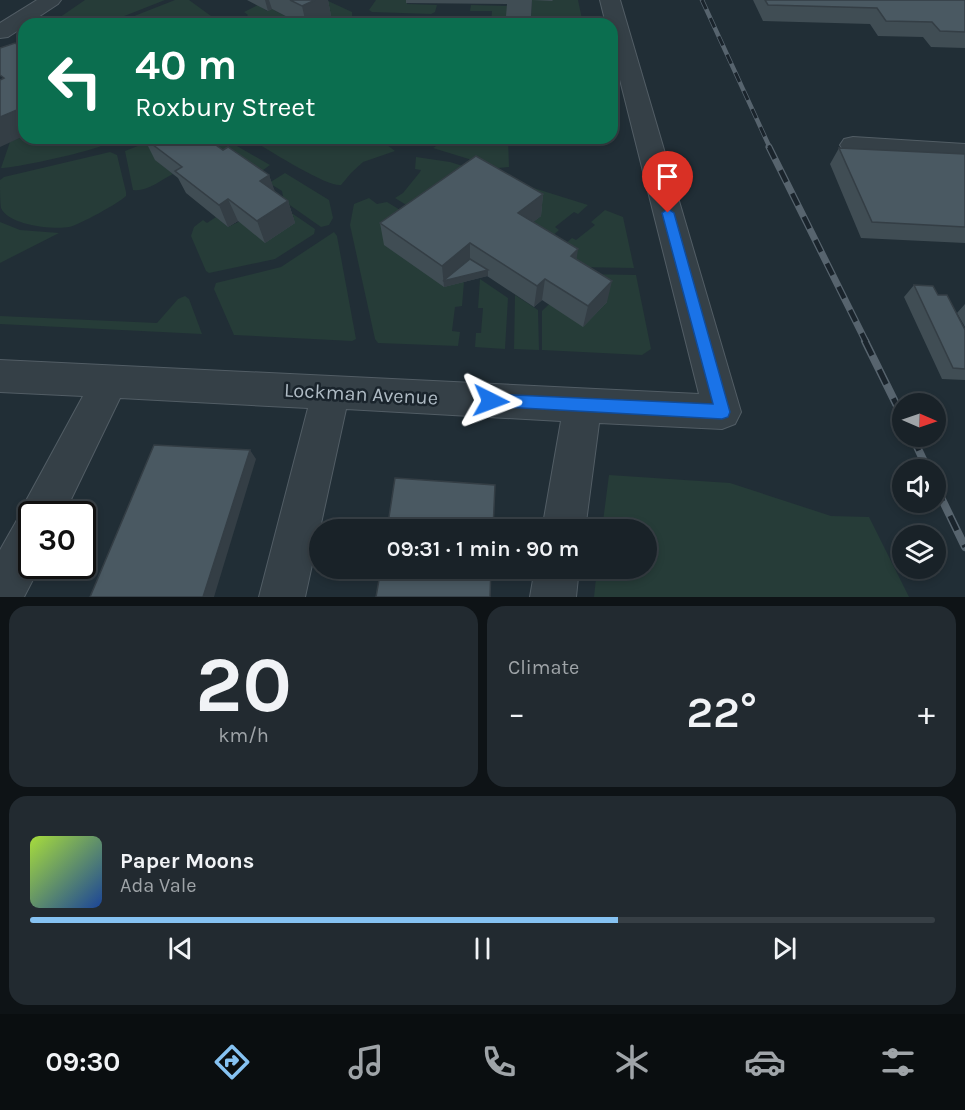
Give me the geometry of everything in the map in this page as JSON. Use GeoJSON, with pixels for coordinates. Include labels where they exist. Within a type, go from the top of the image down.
{"type":"FeatureCollection","features":[{"type":"Feature","properties":{"kind":"street"},"geometry":{"type":"LineString","coordinates":[[22,18],[51,0]]}},
{"type":"Feature","properties":{"kind":"street","name":"Lockman Avenue"},"geometry":{"type":"LineString","coordinates":[[610,0],[615,18]]}},
{"type":"Feature","properties":{"kind":"street"},"geometry":{"type":"LineString","coordinates":[[0,32],[18,21]]}},
{"type":"Feature","properties":{"kind":"street","name":"Lockman Avenue"},"geometry":{"type":"LineString","coordinates":[[0,376],[722,412],[618,29]]}},
{"type":"Feature","properties":{"kind":"street"},"geometry":{"type":"LineString","coordinates":[[853,145],[965,152]]}},
{"type":"Feature","properties":{"kind":"street"},"geometry":{"type":"LineString","coordinates":[[49,501],[110,381]]}},
{"type":"Feature","properties":{"kind":"street"},"geometry":{"type":"LineString","coordinates":[[282,597],[331,392]]}},
{"type":"Feature","properties":{"kind":"street"},"geometry":{"type":"LineString","coordinates":[[565,519],[582,406]]}},
{"type":"Feature","properties":{"kind":"street"},"geometry":{"type":"LineString","coordinates":[[0,596],[18,562]]}},
{"type":"Feature","properties":{"kind":"street"},"geometry":{"type":"LineString","coordinates":[[553,597],[555,579]]}},
{"type":"Feature","properties":{"kind":"green space"},"geometry":{"type":"Polygon","coordinates":[[[85,0],[165,0],[119,18],[59,18],[85,0]]]}},
{"type":"Feature","properties":{"kind":"green space"},"geometry":{"type":"Polygon","coordinates":[[[175,0],[189,0],[214,18],[129,18],[175,0]]]}},
{"type":"Feature","properties":{"kind":"green space"},"geometry":{"type":"Polygon","coordinates":[[[326,0],[352,12],[352,18],[326,18],[330,16],[326,0]]]}},
{"type":"Feature","properties":{"kind":"green space"},"geometry":{"type":"Polygon","coordinates":[[[376,0],[408,0],[407,4],[437,5],[435,12],[431,14],[372,12],[369,10],[376,0]]]}},
{"type":"Feature","properties":{"kind":"green space"},"geometry":{"type":"Polygon","coordinates":[[[532,0],[578,0],[582,18],[491,18],[492,11],[470,11],[471,5],[507,6],[531,17],[532,0]]]}},
{"type":"Feature","properties":{"kind":"green space"},"geometry":{"type":"Polygon","coordinates":[[[258,5],[267,11],[272,9],[289,18],[245,18],[248,15],[244,12],[258,5]]]}},
{"type":"Feature","properties":{"kind":"green space"},"geometry":{"type":"Polygon","coordinates":[[[370,17],[414,18],[366,18],[370,17]]]}},
{"type":"Feature","properties":{"kind":"green space"},"geometry":{"type":"Polygon","coordinates":[[[18,139],[18,144],[105,144],[21,166],[1,168],[10,142],[18,139]]]}},
{"type":"Feature","properties":{"kind":"green space"},"geometry":{"type":"Polygon","coordinates":[[[143,144],[233,144],[270,165],[251,179],[156,160],[173,174],[149,187],[133,190],[125,151],[143,144]]]}},
{"type":"Feature","properties":{"kind":"green space"},"geometry":{"type":"Polygon","coordinates":[[[258,144],[386,144],[395,151],[363,162],[341,185],[310,174],[258,144]]]}},
{"type":"Feature","properties":{"kind":"green space"},"geometry":{"type":"Polygon","coordinates":[[[439,144],[508,144],[509,167],[498,168],[433,148],[439,144]]]}},
{"type":"Feature","properties":{"kind":"green space"},"geometry":{"type":"Polygon","coordinates":[[[110,152],[117,155],[126,196],[90,218],[69,227],[42,227],[12,219],[1,208],[0,180],[4,177],[110,152]]]}},
{"type":"Feature","properties":{"kind":"green space"},"geometry":{"type":"Polygon","coordinates":[[[416,157],[450,162],[588,205],[578,214],[574,212],[555,227],[559,230],[538,249],[517,235],[540,216],[424,216],[395,198],[403,193],[420,172],[421,170],[415,169],[416,157]]]}},
{"type":"Feature","properties":{"kind":"green space"},"geometry":{"type":"Polygon","coordinates":[[[285,173],[329,200],[333,218],[329,225],[321,227],[284,201],[282,191],[269,183],[285,173]]]}},
{"type":"Feature","properties":{"kind":"green space"},"geometry":{"type":"Polygon","coordinates":[[[369,198],[377,204],[387,202],[418,221],[464,282],[462,306],[455,307],[452,331],[460,332],[458,346],[378,343],[375,339],[350,225],[354,204],[369,198]]]}},
{"type":"Feature","properties":{"kind":"green space"},"geometry":{"type":"Polygon","coordinates":[[[277,203],[315,229],[314,234],[275,259],[209,273],[206,271],[191,236],[194,227],[203,220],[207,223],[216,217],[228,227],[277,203]]]}},
{"type":"Feature","properties":{"kind":"green space"},"geometry":{"type":"Polygon","coordinates":[[[605,210],[623,217],[634,268],[578,267],[555,253],[572,238],[576,240],[595,225],[591,222],[605,210]]]}},
{"type":"Feature","properties":{"kind":"green space"},"geometry":{"type":"Polygon","coordinates":[[[0,222],[20,230],[59,233],[0,263],[0,222]]]}},
{"type":"Feature","properties":{"kind":"green space"},"geometry":{"type":"Polygon","coordinates":[[[334,232],[337,236],[356,339],[352,341],[234,335],[214,289],[216,283],[281,267],[334,232]]]}},
{"type":"Feature","properties":{"kind":"green space"},"geometry":{"type":"Polygon","coordinates":[[[580,274],[636,275],[651,349],[642,355],[542,350],[542,311],[580,274]]]}},
{"type":"Feature","properties":{"kind":"green space"},"geometry":{"type":"Polygon","coordinates":[[[480,279],[508,298],[505,349],[475,347],[476,333],[481,333],[483,308],[478,308],[480,279]]]}},
{"type":"Feature","properties":{"kind":"green space"},"geometry":{"type":"Polygon","coordinates":[[[515,295],[538,310],[539,350],[514,349],[515,295]]]}},
{"type":"Feature","properties":{"kind":"green space"},"geometry":{"type":"Polygon","coordinates":[[[185,296],[189,299],[202,334],[0,324],[0,316],[157,323],[178,299],[185,296]]]}},
{"type":"Feature","properties":{"kind":"green space"},"geometry":{"type":"Polygon","coordinates":[[[609,475],[730,483],[831,516],[869,517],[892,563],[892,579],[900,579],[909,597],[594,597],[596,579],[657,579],[657,519],[603,519],[609,475]]]}},
{"type":"Feature","properties":{"kind":"building"},"geometry":{"type":"Polygon","coordinates":[[[290,0],[315,0],[302,6],[290,0]]]}},
{"type":"Feature","properties":{"kind":"building"},"geometry":{"type":"Polygon","coordinates":[[[765,0],[965,0],[965,32],[940,31],[932,22],[886,21],[877,8],[768,5],[765,0]]]}},
{"type":"Feature","properties":{"kind":"building"},"geometry":{"type":"Polygon","coordinates":[[[15,43],[18,45],[18,110],[0,117],[0,80],[4,78],[0,75],[0,48],[15,43]]]}},
{"type":"Feature","properties":{"kind":"building"},"geometry":{"type":"Polygon","coordinates":[[[152,144],[214,144],[223,150],[228,147],[269,175],[260,181],[288,201],[257,221],[228,199],[219,205],[175,171],[182,167],[152,144]]]}},
{"type":"Feature","properties":{"kind":"building"},"geometry":{"type":"Polygon","coordinates":[[[839,148],[965,154],[965,227],[872,222],[839,148]]]}},
{"type":"Feature","properties":{"kind":"building"},"geometry":{"type":"Polygon","coordinates":[[[476,156],[543,194],[518,213],[578,249],[571,256],[612,281],[588,306],[545,279],[537,286],[470,243],[442,266],[380,223],[476,156]]]}},
{"type":"Feature","properties":{"kind":"building"},"geometry":{"type":"Polygon","coordinates":[[[470,259],[488,270],[443,281],[470,259]]]}},
{"type":"Feature","properties":{"kind":"building"},"geometry":{"type":"Polygon","coordinates":[[[914,285],[933,286],[938,295],[947,295],[965,330],[965,369],[953,368],[914,285]]]}},
{"type":"Feature","properties":{"kind":"building"},"geometry":{"type":"Polygon","coordinates":[[[154,445],[250,450],[203,597],[90,597],[154,445]]]}},
{"type":"Feature","properties":{"kind":"building"},"geometry":{"type":"Polygon","coordinates":[[[395,478],[495,485],[493,519],[389,519],[395,478]]]}},
{"type":"Feature","properties":{"kind":"building"},"geometry":{"type":"Polygon","coordinates":[[[379,579],[491,579],[490,597],[376,597],[379,579]]]}},
{"type":"Feature","properties":{"kind":"railway"},"geometry":{"type":"LineString","coordinates":[[702,0],[770,148]]}},
{"type":"Feature","properties":{"kind":"railway"},"geometry":{"type":"LineString","coordinates":[[769,147],[866,342]]}},
{"type":"Feature","properties":{"kind":"railway"},"geometry":{"type":"LineString","coordinates":[[865,341],[892,396]]}},
{"type":"Feature","properties":{"kind":"railway"},"geometry":{"type":"LineString","coordinates":[[917,447],[923,459]]}},
{"type":"Feature","properties":{"kind":"railway"},"geometry":{"type":"LineString","coordinates":[[946,508],[965,547]]}},
{"type":"Feature","properties":{"kind":"route"},"geometry":{"type":"LineString","coordinates":[[491,401],[722,412],[668,213]]}}]}
